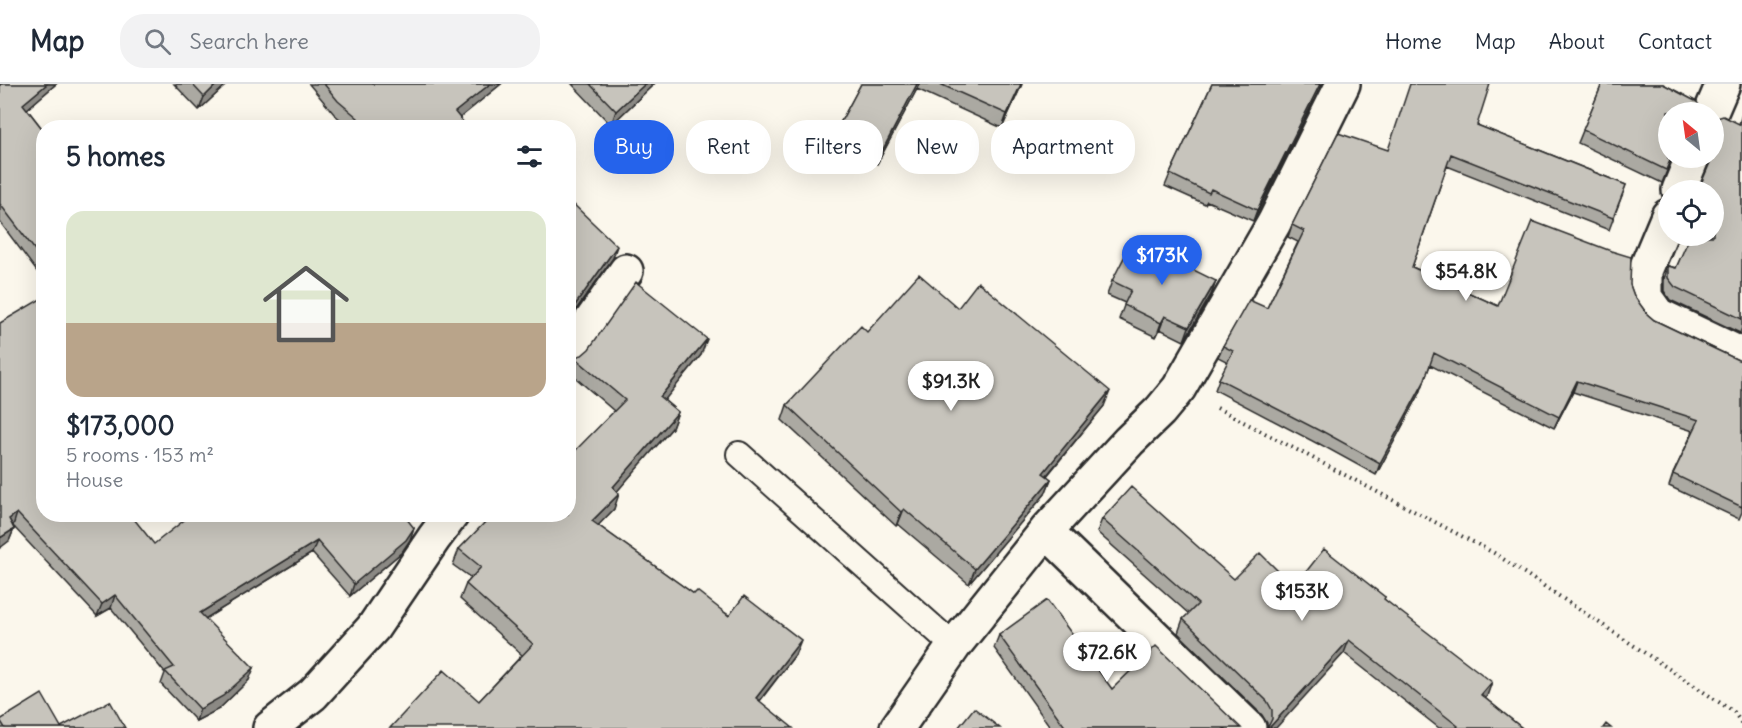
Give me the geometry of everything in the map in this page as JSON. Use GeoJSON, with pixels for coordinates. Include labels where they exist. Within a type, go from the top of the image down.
{"type":"FeatureCollection","features":[{"type":"Feature","properties":{"kind":"street"},"geometry":{"type":"LineString","coordinates":[[897,728],[954,646],[1046,531],[1179,388],[1274,223],[1343,84]]}},
{"type":"Feature","properties":{"kind":"street"},"geometry":{"type":"LineString","coordinates":[[1715,102],[1723,84]]}},
{"type":"Feature","properties":{"kind":"street"},"geometry":{"type":"LineString","coordinates":[[1658,240],[1645,271],[1645,297],[1658,315],[1742,355]]}},
{"type":"Feature","properties":{"kind":"street"},"geometry":{"type":"LineString","coordinates":[[576,343],[626,271]]}},
{"type":"Feature","properties":{"kind":"street"},"geometry":{"type":"LineString","coordinates":[[270,728],[313,694],[373,628],[446,522]]}},
{"type":"Feature","properties":{"kind":"street"},"geometry":{"type":"LineString","coordinates":[[1046,531],[1249,728]]}},
{"type":"Feature","properties":{"kind":"lane"},"geometry":{"type":"LineString","coordinates":[[740,454],[954,646]]}},
{"type":"Feature","properties":{"kind":"path"},"geometry":{"type":"LineString","coordinates":[[1179,388],[1494,553],[1734,712],[1742,724]]}},
{"type":"Feature","properties":{"kind":"building"},"geometry":{"type":"Polygon","coordinates":[[[0,84],[47,84],[23,104],[36,121],[36,251],[0,204],[0,84]]]}},
{"type":"Feature","properties":{"kind":"building"},"geometry":{"type":"Polygon","coordinates":[[[192,84],[217,84],[204,97],[192,84]]]}},
{"type":"Feature","properties":{"kind":"building"},"geometry":{"type":"Polygon","coordinates":[[[324,84],[490,84],[455,112],[462,120],[356,120],[358,118],[338,101],[324,84]]]}},
{"type":"Feature","properties":{"kind":"building"},"geometry":{"type":"Polygon","coordinates":[[[590,84],[645,84],[616,111],[590,84]]]}},
{"type":"Feature","properties":{"kind":"building"},"geometry":{"type":"Polygon","coordinates":[[[861,84],[917,84],[898,120],[895,120],[895,126],[883,149],[883,120],[842,120],[861,84]]]}},
{"type":"Feature","properties":{"kind":"building"},"geometry":{"type":"Polygon","coordinates":[[[940,84],[1021,84],[1007,114],[940,84]]]}},
{"type":"Feature","properties":{"kind":"building"},"geometry":{"type":"Polygon","coordinates":[[[1212,84],[1320,84],[1257,210],[1211,189],[1209,193],[1170,174],[1212,84]]]}},
{"type":"Feature","properties":{"kind":"building"},"geometry":{"type":"Polygon","coordinates":[[[1410,84],[1490,84],[1477,125],[1626,185],[1613,218],[1451,154],[1412,267],[1498,306],[1532,221],[1631,257],[1630,285],[1634,296],[1647,314],[1654,320],[1742,361],[1742,507],[1673,474],[1699,420],[1577,381],[1559,417],[1434,353],[1424,382],[1380,463],[1219,379],[1233,351],[1223,346],[1249,300],[1267,308],[1304,231],[1292,225],[1338,133],[1388,150],[1410,84]]]}},
{"type":"Feature","properties":{"kind":"building"},"geometry":{"type":"Polygon","coordinates":[[[1602,84],[1663,84],[1697,102],[1658,102],[1658,166],[1583,130],[1602,84]]]}},
{"type":"Feature","properties":{"kind":"building"},"geometry":{"type":"Polygon","coordinates":[[[1724,116],[1741,125],[1742,119],[1742,319],[1675,287],[1668,278],[1668,266],[1676,268],[1686,246],[1724,246],[1724,180],[1703,180],[1708,168],[1724,168],[1724,116]]]}},
{"type":"Feature","properties":{"kind":"building"},"geometry":{"type":"Polygon","coordinates":[[[576,207],[617,246],[576,304],[576,207]]]}},
{"type":"Feature","properties":{"kind":"building"},"geometry":{"type":"Polygon","coordinates":[[[1133,240],[1216,281],[1189,327],[1165,316],[1161,323],[1124,305],[1131,290],[1112,281],[1133,240]]]}},
{"type":"Feature","properties":{"kind":"building"},"geometry":{"type":"Polygon","coordinates":[[[919,274],[958,308],[978,282],[1110,391],[1043,473],[1051,479],[975,569],[904,509],[901,512],[787,405],[861,326],[867,332],[919,274]]]}},
{"type":"Feature","properties":{"kind":"building"},"geometry":{"type":"Polygon","coordinates":[[[636,282],[707,339],[660,397],[678,412],[613,487],[619,494],[592,521],[694,594],[697,591],[729,616],[744,596],[801,640],[756,698],[793,728],[390,728],[444,670],[479,701],[533,644],[466,584],[481,567],[459,549],[485,522],[576,522],[576,450],[625,400],[576,359],[589,349],[636,282]]]}},
{"type":"Feature","properties":{"kind":"building"},"geometry":{"type":"Polygon","coordinates":[[[36,302],[36,522],[136,522],[154,544],[182,522],[409,522],[414,528],[406,540],[354,584],[317,541],[200,613],[254,668],[223,696],[200,709],[165,671],[174,667],[115,595],[102,604],[17,513],[9,519],[14,529],[0,538],[0,323],[36,302]]]}},
{"type":"Feature","properties":{"kind":"building"},"geometry":{"type":"Polygon","coordinates":[[[1131,487],[1234,579],[1260,553],[1294,587],[1324,549],[1385,597],[1384,599],[1492,682],[1481,695],[1522,728],[1456,728],[1458,726],[1349,640],[1269,728],[1266,728],[1272,719],[1272,710],[1267,701],[1183,619],[1198,604],[1102,519],[1131,487]]]}},
{"type":"Feature","properties":{"kind":"building"},"geometry":{"type":"Polygon","coordinates":[[[1047,600],[1112,689],[1156,646],[1241,728],[1066,728],[999,635],[1047,600]]]}},
{"type":"Feature","properties":{"kind":"building"},"geometry":{"type":"Polygon","coordinates":[[[42,694],[61,727],[110,701],[125,728],[5,728],[0,720],[42,694]]]}},
{"type":"Feature","properties":{"kind":"building"},"geometry":{"type":"Polygon","coordinates":[[[974,708],[1000,728],[958,728],[974,708]]]}}]}
